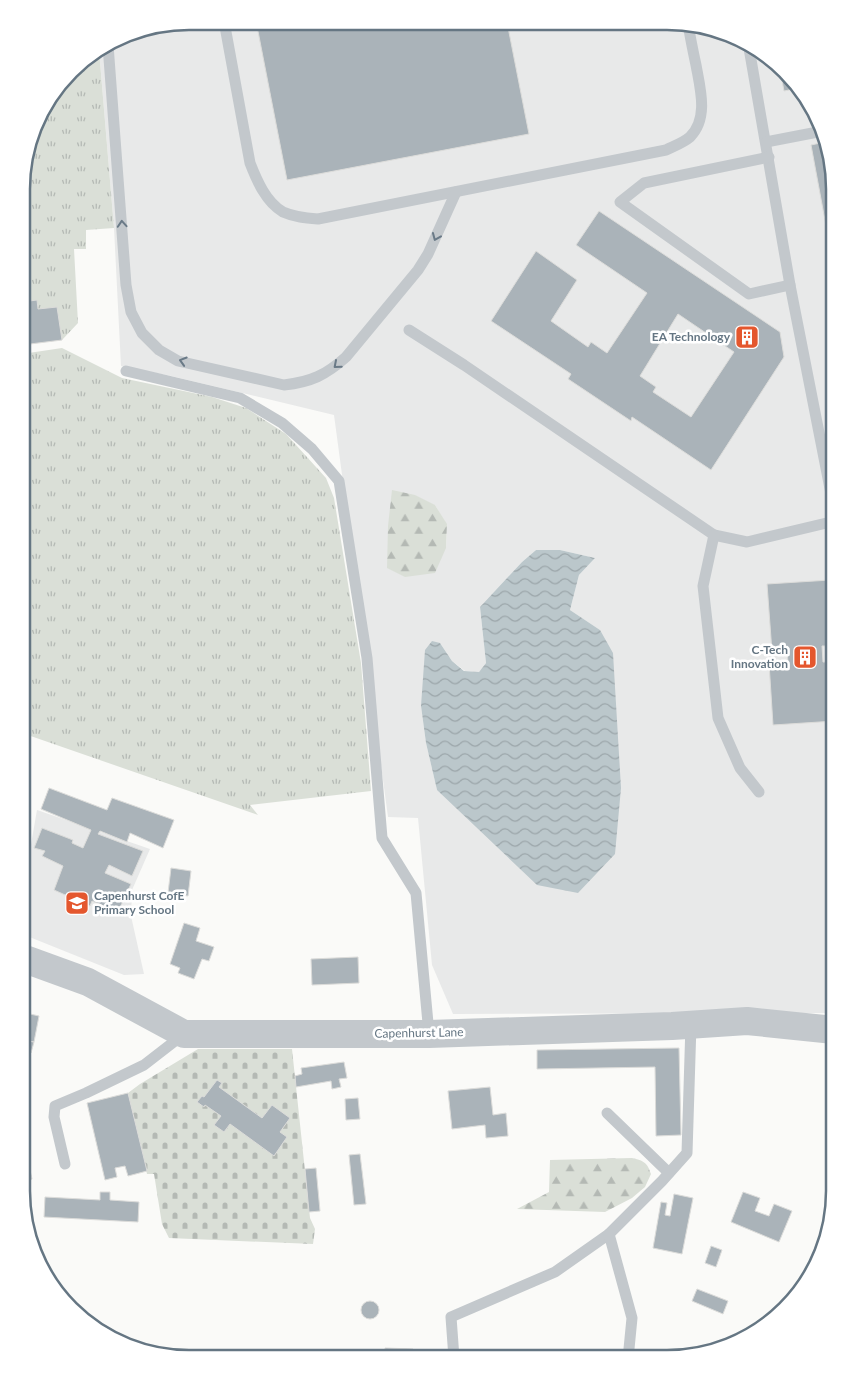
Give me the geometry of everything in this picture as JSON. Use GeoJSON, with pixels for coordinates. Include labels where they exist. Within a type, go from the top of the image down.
{"type":"FeatureCollection","features":[{"type":"Feature","properties":{"kind":"street","name":"Capenhurst Lane"},"geometry":{"type":"LineString","coordinates":[[30,961],[88,982],[184,1034],[429,1034],[747,1021],[826,1029]]}},
{"type":"Feature","properties":{"kind":"lane"},"geometry":{"type":"LineString","coordinates":[[226,30],[250,164],[258,183],[269,199],[282,211],[300,217],[318,219],[666,150],[680,144],[690,136],[699,122],[701,110],[701,95],[689,31]]}},
{"type":"Feature","properties":{"kind":"lane"},"geometry":{"type":"LineString","coordinates":[[109,52],[126,285],[131,312],[142,333],[159,350],[178,361],[284,385],[316,378],[333,369],[346,357],[418,270],[428,254],[456,192]]}},
{"type":"Feature","properties":{"kind":"lane"},"geometry":{"type":"LineString","coordinates":[[750,54],[790,285],[826,468]]}},
{"type":"Feature","properties":{"kind":"lane"},"geometry":{"type":"LineString","coordinates":[[766,142],[816,132]]}},
{"type":"Feature","properties":{"kind":"lane"},"geometry":{"type":"LineString","coordinates":[[769,158],[644,183],[620,202],[749,294],[790,285]]}},
{"type":"Feature","properties":{"kind":"lane"},"geometry":{"type":"LineString","coordinates":[[409,330],[464,365],[714,536],[748,542],[826,523]]}},
{"type":"Feature","properties":{"kind":"lane"},"geometry":{"type":"LineString","coordinates":[[126,371],[240,398],[282,423],[312,449],[339,481],[367,658],[382,838],[416,893],[429,1034]]}},
{"type":"Feature","properties":{"kind":"lane"},"geometry":{"type":"LineString","coordinates":[[714,536],[703,586],[718,718],[740,768],[760,792]]}},
{"type":"Feature","properties":{"kind":"lane"},"geometry":{"type":"LineString","coordinates":[[453,1350],[451,1316],[555,1272],[609,1234],[687,1153],[691,1024]]}},
{"type":"Feature","properties":{"kind":"lane"},"geometry":{"type":"LineString","coordinates":[[65,1164],[54,1117],[55,1106],[144,1065],[184,1034]]}},
{"type":"Feature","properties":{"kind":"lane"},"geometry":{"type":"LineString","coordinates":[[606,1113],[669,1173]]}},
{"type":"Feature","properties":{"kind":"lane"},"geometry":{"type":"LineString","coordinates":[[609,1234],[632,1318],[629,1350]]}},
{"type":"Feature","properties":{"kind":"shaded area"},"geometry":{"type":"Polygon","coordinates":[[[189,30],[688,31],[708,35],[746,51],[764,63],[793,92],[814,128],[821,148],[826,179],[826,1013],[453,1014],[432,965],[418,818],[388,817],[334,415],[121,366],[114,228],[100,58],[128,42],[148,35],[168,31],[189,30]],[[435,505],[446,548],[447,525],[435,505]],[[536,550],[522,562],[480,607],[486,663],[479,672],[465,671],[452,661],[440,643],[421,706],[426,743],[437,790],[600,630],[570,610],[579,575],[595,558],[560,550],[536,550]]]}},
{"type":"Feature","properties":{"kind":"shaded area","name":"Capenhurst CofE Primary School"},"geometry":{"type":"Polygon","coordinates":[[[37,810],[150,849],[132,890],[131,916],[144,974],[124,975],[30,937],[30,850],[37,810]]]}},
{"type":"Feature","properties":{"kind":"green space"},"geometry":{"type":"Polygon","coordinates":[[[100,58],[114,228],[86,230],[86,249],[74,249],[78,323],[62,340],[30,344],[31,168],[38,138],[51,110],[70,84],[100,58]]]}},
{"type":"Feature","properties":{"kind":"green space"},"geometry":{"type":"Polygon","coordinates":[[[62,348],[122,378],[212,397],[246,408],[286,434],[326,478],[334,498],[361,663],[371,791],[250,805],[258,815],[30,736],[30,353],[62,348]]]}},
{"type":"Feature","properties":{"kind":"green space"},"geometry":{"type":"Polygon","coordinates":[[[392,490],[415,495],[435,505],[447,524],[446,548],[435,573],[405,577],[387,568],[388,526],[392,490]]]}},
{"type":"Feature","properties":{"kind":"green space"},"geometry":{"type":"Polygon","coordinates":[[[198,1049],[292,1049],[310,1218],[315,1229],[313,1244],[169,1238],[162,1224],[154,1174],[147,1174],[128,1093],[198,1049]]]}},
{"type":"Feature","properties":{"kind":"green space"},"geometry":{"type":"Polygon","coordinates":[[[632,1158],[646,1164],[650,1170],[651,1174],[645,1187],[632,1198],[605,1212],[517,1209],[549,1192],[550,1160],[632,1158]]]}},
{"type":"Feature","properties":{"kind":"water"},"geometry":{"type":"Polygon","coordinates":[[[536,550],[560,550],[595,558],[579,575],[570,610],[600,630],[613,653],[621,788],[615,854],[578,893],[537,885],[437,790],[426,743],[421,706],[425,650],[432,641],[440,643],[452,661],[464,671],[479,672],[486,663],[480,607],[522,562],[536,550]]]}},
{"type":"Feature","properties":{"kind":"building"},"geometry":{"type":"Polygon","coordinates":[[[258,30],[509,30],[529,134],[287,180],[258,30]]]}},
{"type":"Feature","properties":{"kind":"building"},"geometry":{"type":"Polygon","coordinates":[[[782,80],[791,90],[784,91],[782,80]]]}},
{"type":"Feature","properties":{"kind":"building"},"geometry":{"type":"Polygon","coordinates":[[[819,143],[823,158],[826,179],[826,226],[811,145],[819,143]]]}},
{"type":"Feature","properties":{"kind":"building","name":"EA Technology"},"geometry":{"type":"Polygon","coordinates":[[[599,211],[780,332],[784,357],[711,470],[632,417],[631,421],[568,379],[571,374],[491,321],[536,251],[577,280],[551,321],[588,347],[591,342],[607,353],[647,293],[576,245],[599,211]],[[678,314],[640,376],[656,387],[653,392],[691,417],[734,352],[678,314]]]}},
{"type":"Feature","properties":{"kind":"building"},"geometry":{"type":"Polygon","coordinates":[[[37,300],[38,309],[57,307],[62,340],[30,344],[30,301],[37,300]]]}},
{"type":"Feature","properties":{"kind":"building","name":"C-Tech Innovation"},"geometry":{"type":"Polygon","coordinates":[[[826,580],[826,646],[822,646],[823,662],[826,662],[826,722],[773,725],[769,663],[788,662],[787,651],[772,652],[767,584],[826,580]]]}},
{"type":"Feature","properties":{"kind":"building"},"geometry":{"type":"Polygon","coordinates":[[[49,788],[107,810],[112,798],[174,820],[163,848],[130,833],[127,842],[100,831],[98,834],[143,851],[132,876],[109,865],[105,873],[131,884],[118,912],[92,901],[90,906],[54,890],[63,866],[42,856],[45,851],[34,848],[42,828],[73,840],[72,843],[83,848],[91,830],[41,809],[49,788]]]}},
{"type":"Feature","properties":{"kind":"building"},"geometry":{"type":"Polygon","coordinates":[[[171,868],[191,871],[188,896],[168,893],[171,868]]]}},
{"type":"Feature","properties":{"kind":"building"},"geometry":{"type":"Polygon","coordinates":[[[184,923],[200,928],[196,941],[214,947],[209,961],[202,959],[194,979],[178,973],[180,968],[170,964],[184,923]]]}},
{"type":"Feature","properties":{"kind":"building"},"geometry":{"type":"Polygon","coordinates":[[[358,957],[359,983],[312,985],[311,959],[358,957]]]}},
{"type":"Feature","properties":{"kind":"building"},"geometry":{"type":"Polygon","coordinates":[[[30,1014],[39,1016],[34,1042],[30,1041],[30,1014]]]}},
{"type":"Feature","properties":{"kind":"building"},"geometry":{"type":"Polygon","coordinates":[[[30,1041],[34,1042],[30,1053],[30,1041]]]}},
{"type":"Feature","properties":{"kind":"building"},"geometry":{"type":"Polygon","coordinates":[[[679,1048],[681,1135],[656,1136],[655,1067],[537,1069],[537,1050],[679,1048]]]}},
{"type":"Feature","properties":{"kind":"building"},"geometry":{"type":"Polygon","coordinates":[[[344,1062],[347,1078],[339,1079],[341,1087],[332,1089],[331,1081],[296,1087],[295,1076],[302,1074],[301,1068],[344,1062]]]}},
{"type":"Feature","properties":{"kind":"building"},"geometry":{"type":"Polygon","coordinates":[[[217,1080],[222,1083],[219,1087],[262,1118],[272,1105],[290,1118],[280,1132],[287,1137],[274,1156],[230,1124],[224,1132],[214,1125],[221,1116],[197,1102],[202,1096],[204,1097],[217,1080]]]}},
{"type":"Feature","properties":{"kind":"building"},"geometry":{"type":"Polygon","coordinates":[[[490,1087],[493,1115],[506,1113],[508,1136],[486,1138],[485,1125],[452,1129],[448,1091],[490,1087]]]}},
{"type":"Feature","properties":{"kind":"building"},"geometry":{"type":"Polygon","coordinates":[[[128,1093],[147,1171],[128,1176],[125,1166],[115,1168],[117,1177],[105,1180],[87,1103],[128,1093]]]}},
{"type":"Feature","properties":{"kind":"building"},"geometry":{"type":"Polygon","coordinates":[[[358,1098],[360,1119],[346,1120],[345,1099],[358,1098]]]}},
{"type":"Feature","properties":{"kind":"building"},"geometry":{"type":"Polygon","coordinates":[[[360,1154],[366,1204],[354,1205],[349,1155],[360,1154]]]}},
{"type":"Feature","properties":{"kind":"building"},"geometry":{"type":"Polygon","coordinates":[[[316,1168],[320,1211],[309,1212],[305,1169],[316,1168]]]}},
{"type":"Feature","properties":{"kind":"building"},"geometry":{"type":"Polygon","coordinates":[[[100,1192],[110,1192],[110,1200],[139,1202],[138,1222],[44,1217],[45,1197],[100,1200],[100,1192]]]}},
{"type":"Feature","properties":{"kind":"building"},"geometry":{"type":"Polygon","coordinates":[[[743,1192],[760,1198],[755,1211],[769,1216],[774,1204],[792,1211],[779,1242],[731,1222],[743,1192]]]}},
{"type":"Feature","properties":{"kind":"building"},"geometry":{"type":"Polygon","coordinates":[[[674,1194],[693,1198],[682,1254],[653,1248],[661,1202],[667,1203],[665,1215],[670,1216],[674,1194]]]}},
{"type":"Feature","properties":{"kind":"building"},"geometry":{"type":"Polygon","coordinates":[[[711,1246],[722,1250],[716,1267],[705,1263],[711,1246]]]}},
{"type":"Feature","properties":{"kind":"building"},"geometry":{"type":"Polygon","coordinates":[[[697,1289],[728,1301],[723,1314],[692,1301],[697,1289]]]}},
{"type":"Feature","properties":{"kind":"building"},"geometry":{"type":"Polygon","coordinates":[[[370,1301],[376,1304],[379,1310],[376,1316],[370,1319],[364,1316],[361,1310],[364,1304],[370,1301]]]}},
{"type":"Feature","properties":{"kind":"building"},"geometry":{"type":"Polygon","coordinates":[[[385,1348],[413,1349],[413,1350],[385,1350],[385,1348]]]}},
{"type":"Feature","properties":{"kind":"place","name":"EA Technology"},"geometry":{"type":"Point","coordinates":[747,337]}},
{"type":"Feature","properties":{"kind":"place","name":"C-Tech Innovation"},"geometry":{"type":"Point","coordinates":[805,657]}},
{"type":"Feature","properties":{"kind":"place","name":"Capenhurst CofE Primary School"},"geometry":{"type":"Point","coordinates":[77,903]}}]}
